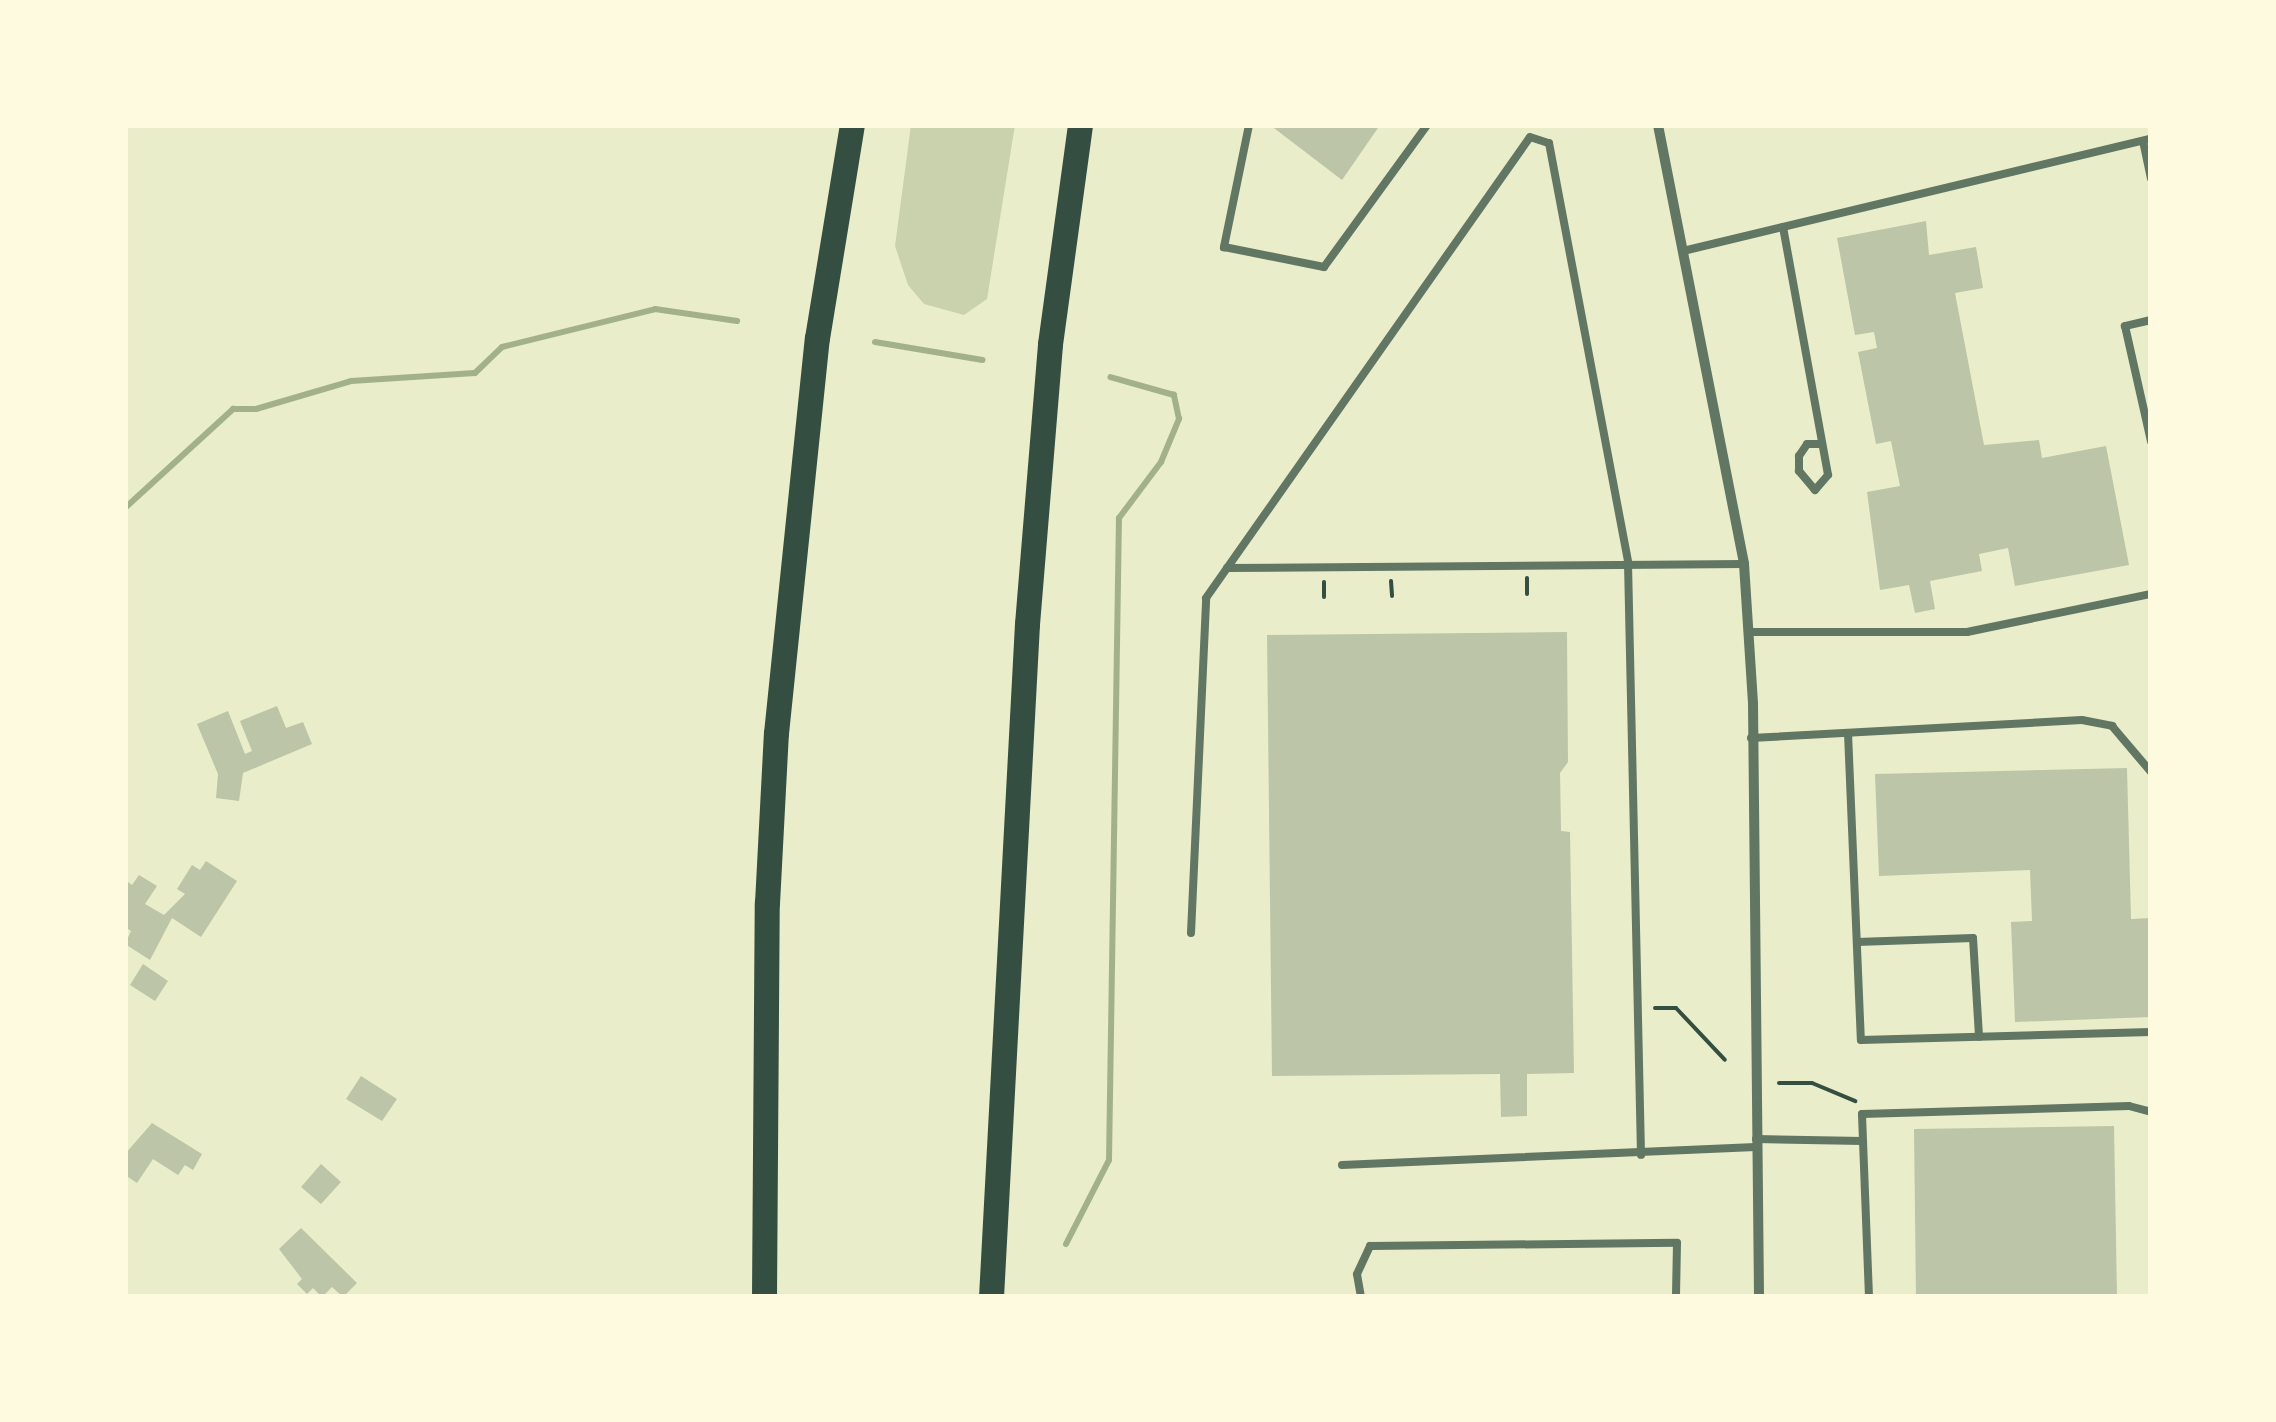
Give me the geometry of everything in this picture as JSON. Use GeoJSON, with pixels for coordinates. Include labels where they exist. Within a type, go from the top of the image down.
{"type":"FeatureCollection","features":[{"type":"Feature","properties":{"kind":"highway"},"geometry":{"type":"LineString","coordinates":[[764,1297],[767,902],[776,732],[817,338],[852,125]]}},
{"type":"Feature","properties":{"kind":"highway"},"geometry":{"type":"LineString","coordinates":[[990,1297],[1028,605],[1050,344],[1080,125]]}},
{"type":"Feature","properties":{"kind":"street"},"geometry":{"type":"LineString","coordinates":[[1658,125],[1744,564],[1749,632],[1758,1297]]}},
{"type":"Feature","properties":{"kind":"lane"},"geometry":{"type":"LineString","coordinates":[[1249,125],[1224,246],[1324,267],[1427,125]]}},
{"type":"Feature","properties":{"kind":"lane"},"geometry":{"type":"LineString","coordinates":[[1191,933],[1206,598],[1530,137],[1549,143],[1628,564],[1641,1155]]}},
{"type":"Feature","properties":{"kind":"lane"},"geometry":{"type":"LineString","coordinates":[[1683,251],[2147,140],[2151,178]]}},
{"type":"Feature","properties":{"kind":"lane"},"geometry":{"type":"LineString","coordinates":[[1783,228],[1819,444],[1828,475],[1814,490],[1799,471],[1799,456],[1807,444],[1819,444]]}},
{"type":"Feature","properties":{"kind":"lane"},"geometry":{"type":"LineString","coordinates":[[2151,320],[2125,326],[2151,441]]}},
{"type":"Feature","properties":{"kind":"lane"},"geometry":{"type":"LineString","coordinates":[[1227,568],[1744,564]]}},
{"type":"Feature","properties":{"kind":"lane"},"geometry":{"type":"LineString","coordinates":[[1749,632],[1968,632],[2151,594]]}},
{"type":"Feature","properties":{"kind":"lane"},"geometry":{"type":"LineString","coordinates":[[1750,738],[2082,720],[2112,726],[2151,772]]}},
{"type":"Feature","properties":{"kind":"lane"},"geometry":{"type":"LineString","coordinates":[[1848,733],[1861,1040],[2151,1032]]}},
{"type":"Feature","properties":{"kind":"lane"},"geometry":{"type":"LineString","coordinates":[[1857,942],[1973,938],[1978,1036]]}},
{"type":"Feature","properties":{"kind":"lane"},"geometry":{"type":"LineString","coordinates":[[1868,1297],[1862,1114],[2129,1106],[2151,1112]]}},
{"type":"Feature","properties":{"kind":"lane"},"geometry":{"type":"LineString","coordinates":[[1342,1165],[1641,1155],[1756,1143],[1863,1141]]}},
{"type":"Feature","properties":{"kind":"lane"},"geometry":{"type":"LineString","coordinates":[[1361,1297],[1357,1274],[1370,1246],[1677,1243],[1676,1297]]}},
{"type":"Feature","properties":{"kind":"path"},"geometry":{"type":"LineString","coordinates":[[1654,1008],[1676,1008],[1725,1060]]}},
{"type":"Feature","properties":{"kind":"path"},"geometry":{"type":"LineString","coordinates":[[1779,1083],[1843,1092],[1862,1114]]}},
{"type":"Feature","properties":{"kind":"green space"},"geometry":{"type":"Polygon","coordinates":[[[911,125],[1015,125],[987,299],[964,315],[924,304],[908,285],[895,246],[911,125]]]}},
{"type":"Feature","properties":{"kind":"building"},"geometry":{"type":"Polygon","coordinates":[[[1270,125],[1380,125],[1342,180],[1270,125]]]}},
{"type":"Feature","properties":{"kind":"building"},"geometry":{"type":"Polygon","coordinates":[[[1926,221],[1929,255],[1976,247],[1983,288],[1955,293],[1984,445],[2039,440],[2042,458],[2106,446],[2129,565],[2015,586],[2008,548],[1979,554],[1982,571],[1930,581],[1935,609],[1915,613],[1909,585],[1880,590],[1867,492],[1900,486],[1891,441],[1876,444],[1858,352],[1877,348],[1874,332],[1855,335],[1837,238],[1926,221]]]}},
{"type":"Feature","properties":{"kind":"building"},"geometry":{"type":"Polygon","coordinates":[[[1567,632],[1568,762],[1560,773],[1561,831],[1570,832],[1574,1073],[1527,1074],[1527,1116],[1501,1117],[1500,1074],[1272,1076],[1267,635],[1567,632]]]}},
{"type":"Feature","properties":{"kind":"building"},"geometry":{"type":"Polygon","coordinates":[[[277,706],[286,728],[303,722],[312,744],[243,773],[239,801],[216,798],[218,774],[197,724],[228,711],[245,754],[252,751],[240,721],[277,706]]]}},
{"type":"Feature","properties":{"kind":"building"},"geometry":{"type":"Polygon","coordinates":[[[2127,768],[2131,919],[2151,918],[2151,1017],[2015,1022],[2011,922],[2032,921],[2030,870],[1879,876],[1875,774],[2127,768]]]}},
{"type":"Feature","properties":{"kind":"building"},"geometry":{"type":"Polygon","coordinates":[[[206,861],[237,881],[201,937],[172,918],[150,960],[125,944],[131,931],[125,927],[125,880],[132,885],[139,875],[157,886],[145,904],[164,915],[185,894],[177,889],[192,865],[200,870],[206,861]]]}},
{"type":"Feature","properties":{"kind":"building"},"geometry":{"type":"Polygon","coordinates":[[[143,964],[168,981],[155,1001],[130,985],[143,964]]]}},
{"type":"Feature","properties":{"kind":"building"},"geometry":{"type":"Polygon","coordinates":[[[361,1076],[397,1099],[382,1121],[346,1099],[361,1076]]]}},
{"type":"Feature","properties":{"kind":"building"},"geometry":{"type":"Polygon","coordinates":[[[152,1123],[202,1154],[193,1170],[185,1165],[178,1175],[153,1159],[137,1183],[125,1175],[125,1154],[152,1123]]]}},
{"type":"Feature","properties":{"kind":"building"},"geometry":{"type":"Polygon","coordinates":[[[2114,1126],[2117,1297],[1916,1297],[1914,1129],[2114,1126]]]}},
{"type":"Feature","properties":{"kind":"building"},"geometry":{"type":"Polygon","coordinates":[[[321,1164],[341,1182],[321,1204],[301,1187],[321,1164]]]}},
{"type":"Feature","properties":{"kind":"building"},"geometry":{"type":"Polygon","coordinates":[[[301,1228],[357,1283],[343,1297],[332,1287],[322,1297],[313,1288],[307,1294],[297,1284],[302,1279],[279,1249],[301,1228]]]}},
{"type":"Feature","properties":{"kind":"waterway"},"geometry":{"type":"LineString","coordinates":[[125,508],[233,409],[256,409],[351,381],[475,373],[502,347],[655,309],[737,321]]}},
{"type":"Feature","properties":{"kind":"waterway"},"geometry":{"type":"LineString","coordinates":[[875,342],[983,360]]}},
{"type":"Feature","properties":{"kind":"waterway"},"geometry":{"type":"LineString","coordinates":[[1066,1244],[1109,1160],[1119,518],[1161,462],[1179,419],[1174,395],[1110,377]]}}]}
